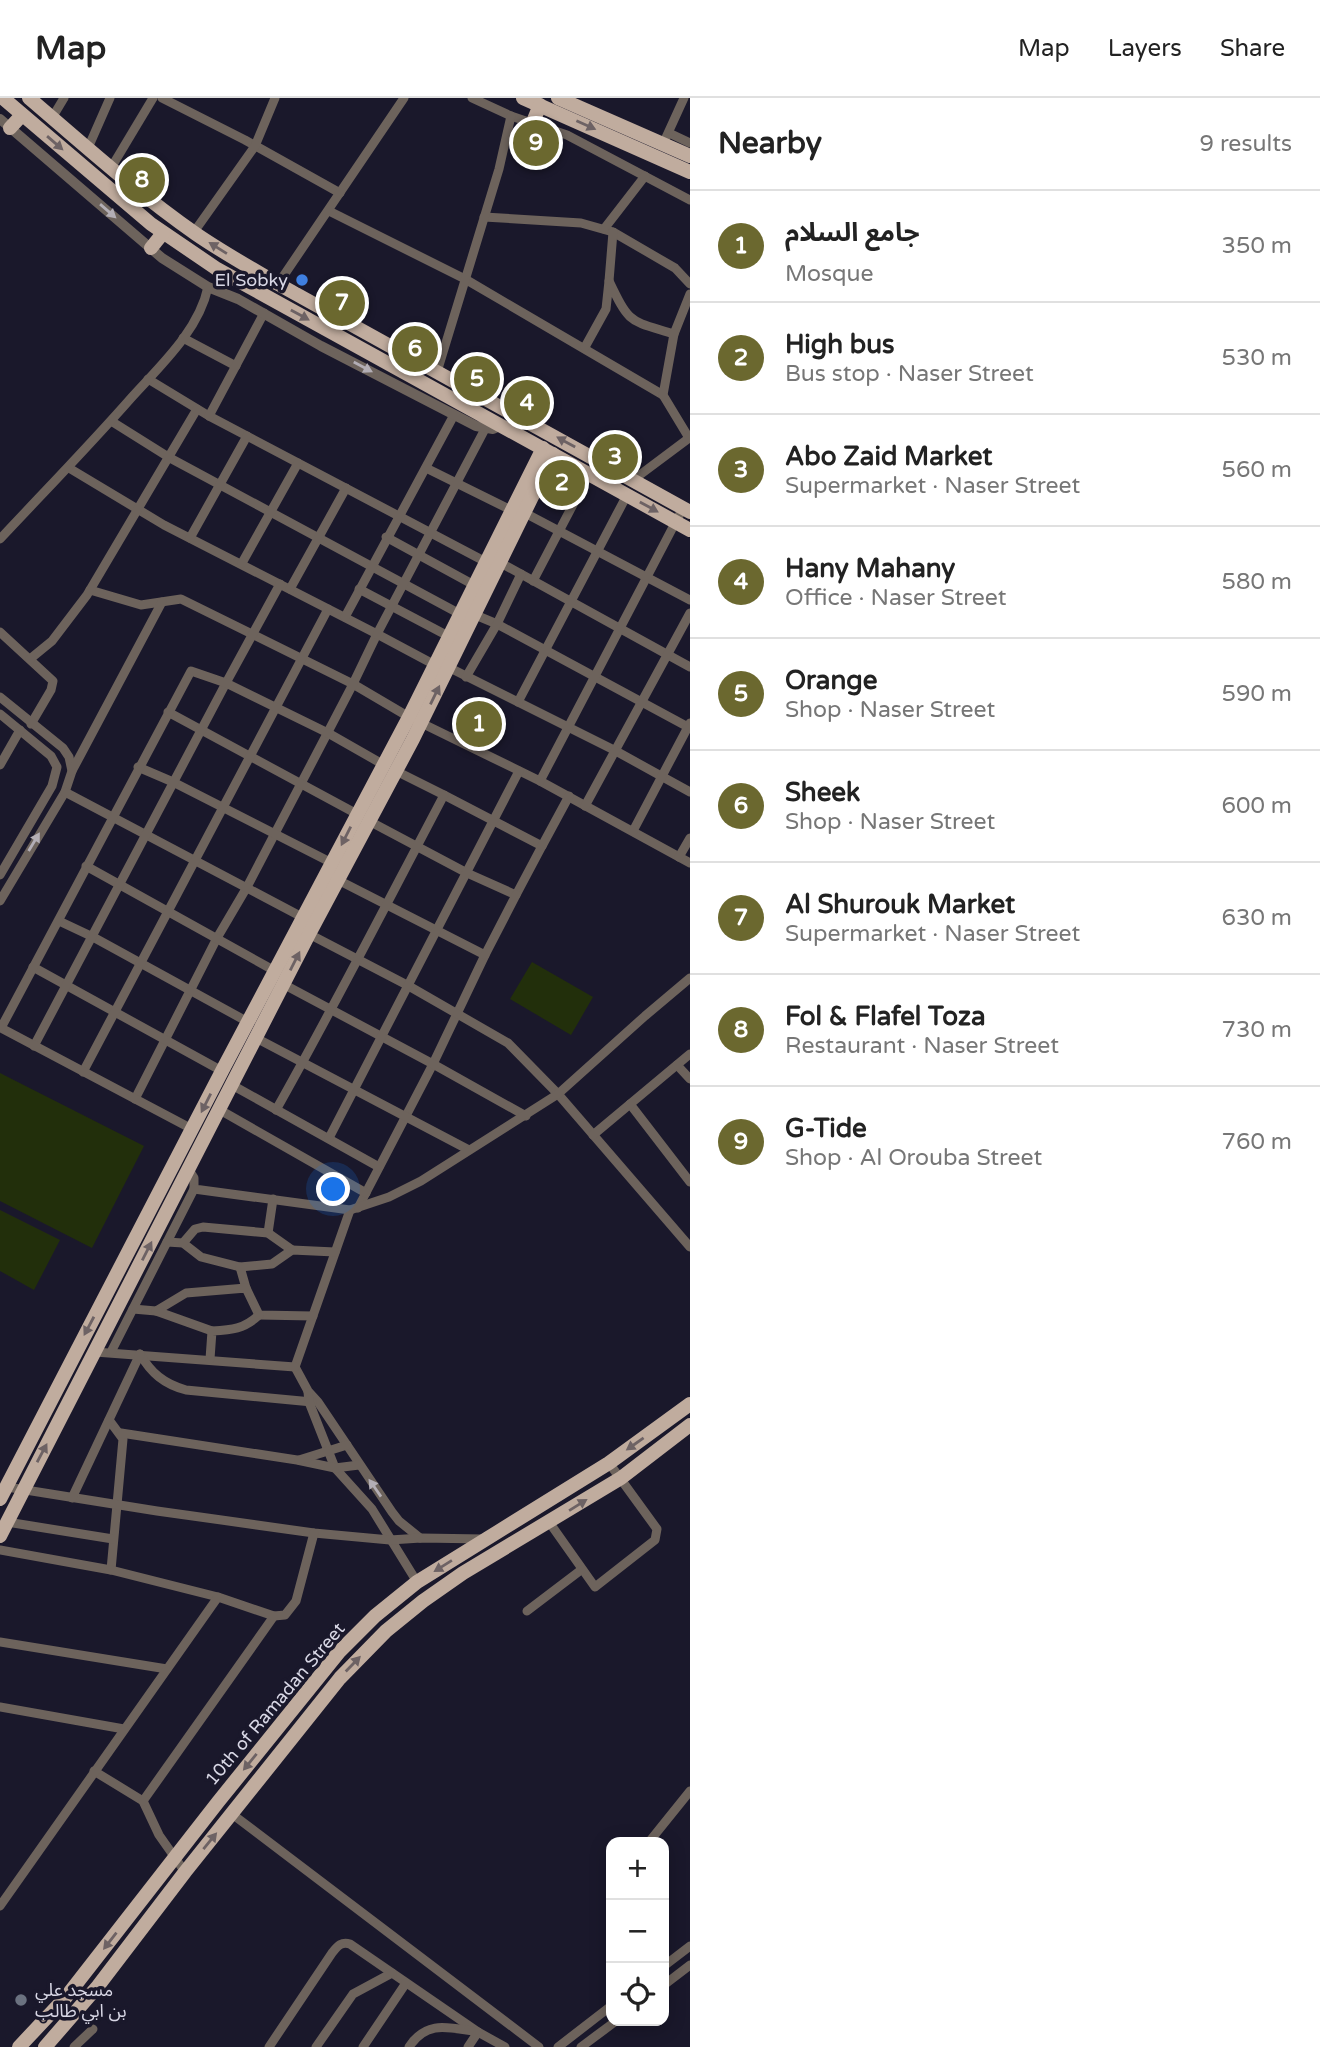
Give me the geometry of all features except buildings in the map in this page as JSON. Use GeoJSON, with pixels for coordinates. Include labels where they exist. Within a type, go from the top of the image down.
{"type":"FeatureCollection","features":[{"type":"Feature","properties":{"kind":"main road"},"geometry":{"type":"LineString","coordinates":[[3,98],[163,233],[217,269],[690,530]]}},
{"type":"Feature","properties":{"kind":"main road"},"geometry":{"type":"LineString","coordinates":[[29,98],[111,168],[194,232],[347,323],[687,510]]}},
{"type":"Feature","properties":{"kind":"main road"},"geometry":{"type":"LineString","coordinates":[[523,98],[627,135],[666,139],[690,156]]}},
{"type":"Feature","properties":{"kind":"main road"},"geometry":{"type":"LineString","coordinates":[[558,98],[690,172]]}},
{"type":"Feature","properties":{"kind":"main road"},"geometry":{"type":"LineString","coordinates":[[533,122],[540,105]]}},
{"type":"Feature","properties":{"kind":"main road"},"geometry":{"type":"LineString","coordinates":[[5,124],[23,115]]}},
{"type":"Feature","properties":{"kind":"main road"},"geometry":{"type":"LineString","coordinates":[[151,248],[163,233]]}},
{"type":"Feature","properties":{"kind":"main road"},"geometry":{"type":"LineString","coordinates":[[332,332],[334,324],[347,323]]}},
{"type":"Feature","properties":{"kind":"main road"},"geometry":{"type":"LineString","coordinates":[[346,340],[352,334],[347,323]]}},
{"type":"Feature","properties":{"kind":"main road"},"geometry":{"type":"LineString","coordinates":[[4,1493],[302,917],[390,768],[548,451]]}},
{"type":"Feature","properties":{"kind":"main road"},"geometry":{"type":"LineString","coordinates":[[604,482],[612,468]]}},
{"type":"Feature","properties":{"kind":"main road"},"geometry":{"type":"LineString","coordinates":[[442,666],[450,637],[467,614],[474,584],[492,562]]}},
{"type":"Feature","properties":{"kind":"main road"},"geometry":{"type":"LineString","coordinates":[[0,1536],[338,880],[363,817]]}},
{"type":"Feature","properties":{"kind":"main road","name":"10th of Ramadan Street"},"geometry":{"type":"LineString","coordinates":[[21,2046],[66,1997],[339,1652],[376,1616],[417,1582],[609,1463],[690,1404]]}},
{"type":"Feature","properties":{"kind":"main road","name":"10th of Ramadan Street"},"geometry":{"type":"LineString","coordinates":[[45,2047],[98,1986],[340,1678],[386,1630],[463,1573],[621,1478],[690,1425]]}},
{"type":"Feature","properties":{"kind":"street"},"geometry":{"type":"LineString","coordinates":[[52,118],[64,98]]}},
{"type":"Feature","properties":{"kind":"street"},"geometry":{"type":"LineString","coordinates":[[88,148],[110,98]]}},
{"type":"Feature","properties":{"kind":"street"},"geometry":{"type":"LineString","coordinates":[[111,168],[153,98]]}},
{"type":"Feature","properties":{"kind":"street"},"geometry":{"type":"LineString","coordinates":[[162,98],[340,193]]}},
{"type":"Feature","properties":{"kind":"street"},"geometry":{"type":"LineString","coordinates":[[194,232],[255,146],[275,98]]}},
{"type":"Feature","properties":{"kind":"street"},"geometry":{"type":"LineString","coordinates":[[278,284],[404,98]]}},
{"type":"Feature","properties":{"kind":"street"},"geometry":{"type":"LineString","coordinates":[[472,98],[511,116],[567,135],[690,201]]}},
{"type":"Feature","properties":{"kind":"street"},"geometry":{"type":"LineString","coordinates":[[684,98],[666,139],[690,143]]}},
{"type":"Feature","properties":{"kind":"street"},"geometry":{"type":"LineString","coordinates":[[437,372],[499,169],[511,116]]}},
{"type":"Feature","properties":{"kind":"street"},"geometry":{"type":"LineString","coordinates":[[5,124],[189,277],[264,313],[454,415],[485,429],[502,425]]}},
{"type":"Feature","properties":{"kind":"street"},"geometry":{"type":"LineString","coordinates":[[584,347],[606,309],[610,281],[608,231],[645,176]]}},
{"type":"Feature","properties":{"kind":"street"},"geometry":{"type":"LineString","coordinates":[[329,211],[465,279],[663,395],[690,438],[633,480]]}},
{"type":"Feature","properties":{"kind":"street"},"geometry":{"type":"LineString","coordinates":[[484,217],[581,223],[608,231],[675,268],[690,284]]}},
{"type":"Feature","properties":{"kind":"street"},"geometry":{"type":"LineString","coordinates":[[610,281],[631,320],[674,334]]}},
{"type":"Feature","properties":{"kind":"street"},"geometry":{"type":"LineString","coordinates":[[0,539],[69,468],[183,338],[202,307],[208,287]]}},
{"type":"Feature","properties":{"kind":"street"},"geometry":{"type":"LineString","coordinates":[[663,395],[674,334],[690,294]]}},
{"type":"Feature","properties":{"kind":"street"},"geometry":{"type":"LineString","coordinates":[[209,416],[264,313]]}},
{"type":"Feature","properties":{"kind":"street"},"geometry":{"type":"LineString","coordinates":[[183,338],[236,366]]}},
{"type":"Feature","properties":{"kind":"street"},"geometry":{"type":"LineString","coordinates":[[148,379],[209,416],[399,516],[521,574],[690,667]]}},
{"type":"Feature","properties":{"kind":"street"},"geometry":{"type":"LineString","coordinates":[[30,659],[59,633],[90,590],[197,409]]}},
{"type":"Feature","properties":{"kind":"street"},"geometry":{"type":"LineString","coordinates":[[345,617],[454,415]]}},
{"type":"Feature","properties":{"kind":"street"},"geometry":{"type":"LineString","coordinates":[[111,421],[170,458],[318,540],[403,584],[467,614],[497,624],[689,726],[633,831]]}},
{"type":"Feature","properties":{"kind":"street"},"geometry":{"type":"LineString","coordinates":[[135,1099],[485,429]]}},
{"type":"Feature","properties":{"kind":"street"},"geometry":{"type":"LineString","coordinates":[[190,538],[247,436]]}},
{"type":"Feature","properties":{"kind":"street"},"geometry":{"type":"LineString","coordinates":[[242,563],[298,463]]}},
{"type":"Feature","properties":{"kind":"street"},"geometry":{"type":"LineString","coordinates":[[69,468],[139,511],[190,538],[377,634],[614,750],[690,792]]}},
{"type":"Feature","properties":{"kind":"street"},"geometry":{"type":"LineString","coordinates":[[426,468],[560,531],[690,600]]}},
{"type":"Feature","properties":{"kind":"street"},"geometry":{"type":"LineString","coordinates":[[533,581],[589,474]]}},
{"type":"Feature","properties":{"kind":"street"},"geometry":{"type":"LineString","coordinates":[[290,590],[346,488]]}},
{"type":"Feature","properties":{"kind":"street"},"geometry":{"type":"LineString","coordinates":[[517,702],[627,495]]}},
{"type":"Feature","properties":{"kind":"street"},"geometry":{"type":"LineString","coordinates":[[540,781],[675,522],[687,510]]}},
{"type":"Feature","properties":{"kind":"street"},"geometry":{"type":"LineString","coordinates":[[386,537],[474,584]]}},
{"type":"Feature","properties":{"kind":"street"},"geometry":{"type":"LineString","coordinates":[[466,677],[497,624],[521,574]]}},
{"type":"Feature","properties":{"kind":"street"},"geometry":{"type":"LineString","coordinates":[[34,1046],[280,584]]}},
{"type":"Feature","properties":{"kind":"street"},"geometry":{"type":"LineString","coordinates":[[359,589],[450,637]]}},
{"type":"Feature","properties":{"kind":"street"},"geometry":{"type":"LineString","coordinates":[[90,590],[135,604],[148,605],[181,599],[569,796],[690,863]]}},
{"type":"Feature","properties":{"kind":"street"},"geometry":{"type":"LineString","coordinates":[[0,901],[3,890],[65,792],[72,771],[162,602]]}},
{"type":"Feature","properties":{"kind":"street"},"geometry":{"type":"LineString","coordinates":[[83,1072],[328,609]]}},
{"type":"Feature","properties":{"kind":"street"},"geometry":{"type":"LineString","coordinates":[[585,806],[690,613]]}},
{"type":"Feature","properties":{"kind":"street"},"geometry":{"type":"LineString","coordinates":[[0,632],[51,677],[54,683],[31,724]]}},
{"type":"Feature","properties":{"kind":"street"},"geometry":{"type":"LineString","coordinates":[[192,1129],[0,1028],[191,670],[226,683],[328,733],[542,846]]}},
{"type":"Feature","properties":{"kind":"street"},"geometry":{"type":"LineString","coordinates":[[0,697],[67,752],[72,771]]}},
{"type":"Feature","properties":{"kind":"street"},"geometry":{"type":"LineString","coordinates":[[168,712],[417,847],[516,895]]}},
{"type":"Feature","properties":{"kind":"street"},"geometry":{"type":"LineString","coordinates":[[0,714],[51,756],[57,767],[51,786],[0,875]]}},
{"type":"Feature","properties":{"kind":"street"},"geometry":{"type":"LineString","coordinates":[[0,765],[20,730]]}},
{"type":"Feature","properties":{"kind":"street"},"geometry":{"type":"LineString","coordinates":[[138,767],[225,807],[332,863]]}},
{"type":"Feature","properties":{"kind":"street"},"geometry":{"type":"LineString","coordinates":[[329,1138],[519,771]]}},
{"type":"Feature","properties":{"kind":"street"},"geometry":{"type":"LineString","coordinates":[[65,792],[302,917]]}},
{"type":"Feature","properties":{"kind":"street"},"geometry":{"type":"LineString","coordinates":[[276,1110],[332,1010],[444,795]]}},
{"type":"Feature","properties":{"kind":"street"},"geometry":{"type":"LineString","coordinates":[[417,1582],[372,1509],[335,1468],[313,1402],[295,1367],[335,1252],[354,1209],[366,1193],[433,1064],[485,955],[569,796]]}},
{"type":"Feature","properties":{"kind":"street"},"geometry":{"type":"LineString","coordinates":[[679,857],[690,838]]}},
{"type":"Feature","properties":{"kind":"street"},"geometry":{"type":"LineString","coordinates":[[86,866],[275,971]]}},
{"type":"Feature","properties":{"kind":"street"},"geometry":{"type":"LineString","coordinates":[[338,880],[485,955]]}},
{"type":"Feature","properties":{"kind":"street"},"geometry":{"type":"LineString","coordinates":[[59,921],[248,1022]]}},
{"type":"Feature","properties":{"kind":"street"},"geometry":{"type":"LineString","coordinates":[[309,934],[407,985],[508,1043],[558,1094],[690,1247]]}},
{"type":"Feature","properties":{"kind":"street"},"geometry":{"type":"LineString","coordinates":[[33,967],[222,1071]]}},
{"type":"Feature","properties":{"kind":"street"},"geometry":{"type":"LineString","coordinates":[[194,1189],[354,1209],[407,1189],[558,1094],[690,978]]}},
{"type":"Feature","properties":{"kind":"street"},"geometry":{"type":"LineString","coordinates":[[283,985],[526,1116]]}},
{"type":"Feature","properties":{"kind":"street"},"geometry":{"type":"LineString","coordinates":[[257,1038],[469,1150]]}},
{"type":"Feature","properties":{"kind":"street"},"geometry":{"type":"LineString","coordinates":[[593,1135],[690,1054]]}},
{"type":"Feature","properties":{"kind":"street"},"geometry":{"type":"LineString","coordinates":[[677,1065],[690,1079]]}},
{"type":"Feature","properties":{"kind":"street"},"geometry":{"type":"LineString","coordinates":[[232,1085],[379,1167]]}},
{"type":"Feature","properties":{"kind":"street"},"geometry":{"type":"LineString","coordinates":[[630,1104],[690,1182]]}},
{"type":"Feature","properties":{"kind":"street"},"geometry":{"type":"LineString","coordinates":[[219,1110],[366,1193]]}},
{"type":"Feature","properties":{"kind":"street"},"geometry":{"type":"LineString","coordinates":[[111,1352],[194,1189],[194,1178],[188,1170]]}},
{"type":"Feature","properties":{"kind":"street"},"geometry":{"type":"LineString","coordinates":[[268,1233],[273,1199]]}},
{"type":"Feature","properties":{"kind":"street"},"geometry":{"type":"LineString","coordinates":[[183,1242],[195,1228],[203,1227],[268,1233],[292,1250],[335,1252]]}},
{"type":"Feature","properties":{"kind":"street"},"geometry":{"type":"LineString","coordinates":[[167,1242],[183,1242],[201,1257],[240,1267],[272,1264],[292,1250]]}},
{"type":"Feature","properties":{"kind":"street"},"geometry":{"type":"LineString","coordinates":[[240,1267],[246,1288],[260,1315]]}},
{"type":"Feature","properties":{"kind":"street"},"geometry":{"type":"LineString","coordinates":[[156,1311],[186,1293],[246,1288]]}},
{"type":"Feature","properties":{"kind":"street"},"geometry":{"type":"LineString","coordinates":[[133,1309],[156,1311],[212,1331],[235,1330],[249,1325],[260,1315],[313,1316]]}},
{"type":"Feature","properties":{"kind":"street"},"geometry":{"type":"LineString","coordinates":[[210,1359],[212,1331]]}},
{"type":"Feature","properties":{"kind":"street"},"geometry":{"type":"LineString","coordinates":[[95,1352],[295,1367]]}},
{"type":"Feature","properties":{"kind":"street"},"geometry":{"type":"LineString","coordinates":[[140,1354],[153,1373],[186,1390],[313,1402],[347,1445],[399,1521],[421,1538]]}},
{"type":"Feature","properties":{"kind":"street"},"geometry":{"type":"LineString","coordinates":[[72,1498],[140,1354]]}},
{"type":"Feature","properties":{"kind":"street"},"geometry":{"type":"LineString","coordinates":[[109,1420],[121,1433],[123,1448],[111,1570]]}},
{"type":"Feature","properties":{"kind":"street"},"geometry":{"type":"LineString","coordinates":[[121,1433],[335,1468],[359,1465]]}},
{"type":"Feature","properties":{"kind":"street"},"geometry":{"type":"LineString","coordinates":[[297,1460],[347,1445]]}},
{"type":"Feature","properties":{"kind":"street"},"geometry":{"type":"LineString","coordinates":[[549,1522],[581,1570],[593,1586],[597,1587],[657,1537],[657,1530],[609,1463]]}},
{"type":"Feature","properties":{"kind":"street"},"geometry":{"type":"LineString","coordinates":[[4,1493],[23,1489],[314,1533],[390,1540],[486,1539]]}},
{"type":"Feature","properties":{"kind":"street"},"geometry":{"type":"LineString","coordinates":[[7,1522],[113,1539]]}},
{"type":"Feature","properties":{"kind":"street"},"geometry":{"type":"LineString","coordinates":[[0,1550],[111,1570],[218,1597],[274,1616],[285,1615],[296,1601],[314,1533]]}},
{"type":"Feature","properties":{"kind":"street"},"geometry":{"type":"LineString","coordinates":[[527,1611],[581,1570]]}},
{"type":"Feature","properties":{"kind":"street"},"geometry":{"type":"LineString","coordinates":[[0,1906],[218,1597]]}},
{"type":"Feature","properties":{"kind":"street"},"geometry":{"type":"LineString","coordinates":[[144,1801],[274,1616]]}},
{"type":"Feature","properties":{"kind":"street"},"geometry":{"type":"LineString","coordinates":[[0,1642],[167,1669]]}},
{"type":"Feature","properties":{"kind":"street"},"geometry":{"type":"LineString","coordinates":[[0,1707],[124,1728]]}},
{"type":"Feature","properties":{"kind":"street"},"geometry":{"type":"LineString","coordinates":[[94,1771],[144,1801],[159,1836],[185,1872]]}},
{"type":"Feature","properties":{"kind":"street"},"geometry":{"type":"LineString","coordinates":[[653,1837],[690,1791]]}},
{"type":"Feature","properties":{"kind":"street"},"geometry":{"type":"LineString","coordinates":[[232,1814],[534,2045]]}},
{"type":"Feature","properties":{"kind":"street"},"geometry":{"type":"LineString","coordinates":[[269,2047],[340,1944],[350,1944],[478,2032],[505,2047]]}},
{"type":"Feature","properties":{"kind":"street"},"geometry":{"type":"LineString","coordinates":[[669,1959],[690,1946]]}},
{"type":"Feature","properties":{"kind":"street"},"geometry":{"type":"LineString","coordinates":[[669,1981],[690,1965]]}},
{"type":"Feature","properties":{"kind":"street"},"geometry":{"type":"LineString","coordinates":[[316,2047],[353,1994],[392,1973]]}},
{"type":"Feature","properties":{"kind":"street"},"geometry":{"type":"LineString","coordinates":[[363,2047],[406,1983]]}},
{"type":"Feature","properties":{"kind":"street"},"geometry":{"type":"LineString","coordinates":[[558,2047],[606,2010]]}},
{"type":"Feature","properties":{"kind":"street"},"geometry":{"type":"LineString","coordinates":[[581,2047],[609,2026]]}},
{"type":"Feature","properties":{"kind":"street"},"geometry":{"type":"LineString","coordinates":[[409,2047],[421,2032],[429,2029],[442,2027],[478,2032]]}},
{"type":"Feature","properties":{"kind":"street"},"geometry":{"type":"LineString","coordinates":[[74,2047],[93,2029]]}},
{"type":"Feature","properties":{"kind":"street"},"geometry":{"type":"LineString","coordinates":[[468,2047],[478,2032]]}},
{"type":"Feature","properties":{"kind":"green space"},"geometry":{"type":"Polygon","coordinates":[[[532,962],[593,997],[571,1035],[510,999],[532,962]]]}},
{"type":"Feature","properties":{"kind":"green space"},"geometry":{"type":"Polygon","coordinates":[[[0,1073],[144,1146],[92,1248],[0,1201],[0,1073]]]}},
{"type":"Feature","properties":{"kind":"green space"},"geometry":{"type":"Polygon","coordinates":[[[0,1210],[60,1240],[34,1290],[0,1271],[0,1210]]]}},
{"type":"Feature","properties":{"kind":"place","name":"G-Tide"},"geometry":{"type":"Point","coordinates":[536,143]}},
{"type":"Feature","properties":{"kind":"place","name":"Fol & Flafel Toza"},"geometry":{"type":"Point","coordinates":[142,180]}},
{"type":"Feature","properties":{"kind":"place","name":"El Sobky"},"geometry":{"type":"Point","coordinates":[302,280]}},
{"type":"Feature","properties":{"kind":"place","name":"Al Shurouk Market"},"geometry":{"type":"Point","coordinates":[342,303]}},
{"type":"Feature","properties":{"kind":"place","name":"Sheek"},"geometry":{"type":"Point","coordinates":[415,349]}},
{"type":"Feature","properties":{"kind":"place","name":"Orange"},"geometry":{"type":"Point","coordinates":[477,379]}},
{"type":"Feature","properties":{"kind":"place","name":"Hany Mahany"},"geometry":{"type":"Point","coordinates":[527,403]}},
{"type":"Feature","properties":{"kind":"place","name":"Abo Zaid Market"},"geometry":{"type":"Point","coordinates":[615,457]}},
{"type":"Feature","properties":{"kind":"place","name":"High bus"},"geometry":{"type":"Point","coordinates":[562,483]}},
{"type":"Feature","properties":{"kind":"place","name":"جامع السلام"},"geometry":{"type":"Point","coordinates":[479,724]}},
{"type":"Feature","properties":{"kind":"place","name":"مسجد علي بن ابي طالب"},"geometry":{"type":"Point","coordinates":[21,2000]}}]}
